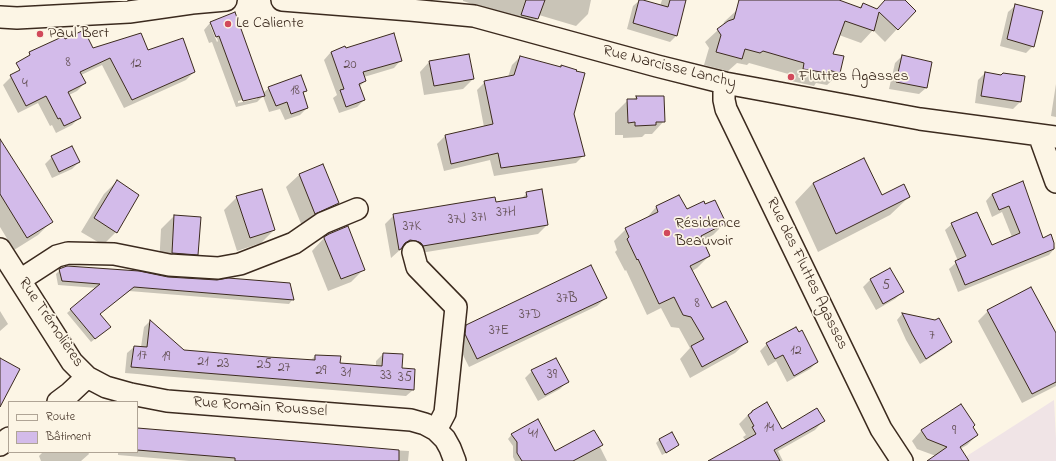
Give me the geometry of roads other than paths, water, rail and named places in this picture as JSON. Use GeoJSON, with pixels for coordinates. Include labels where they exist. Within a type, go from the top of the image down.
{"type":"FeatureCollection","features":[{"type":"Feature","properties":{"kind":"street"},"geometry":{"type":"LineString","coordinates":[[0,17],[17,18],[129,12],[226,0]]}},
{"type":"Feature","properties":{"kind":"street","name":"Rue Narcisse Lanchy"},"geometry":{"type":"LineString","coordinates":[[282,0],[474,16],[725,83],[920,119],[1048,136]]}},
{"type":"Feature","properties":{"kind":"street","name":"Rue des Fluttes Agasses"},"geometry":{"type":"LineString","coordinates":[[725,83],[724,100],[726,109],[881,429],[902,461]]}},
{"type":"Feature","properties":{"kind":"street"},"geometry":{"type":"LineString","coordinates":[[1048,136],[1056,182]]}},
{"type":"Feature","properties":{"kind":"street"},"geometry":{"type":"LineString","coordinates":[[20,280],[57,256],[68,253],[114,254],[169,265],[218,268],[240,264],[294,243],[323,223],[357,209]]}},
{"type":"Feature","properties":{"kind":"street","name":"Rue Trémolières"},"geometry":{"type":"LineString","coordinates":[[0,249],[72,362],[88,377]]}},
{"type":"Feature","properties":{"kind":"street"},"geometry":{"type":"LineString","coordinates":[[413,252],[417,267],[456,307],[445,413],[436,430]]}},
{"type":"Feature","properties":{"kind":"street"},"geometry":{"type":"LineString","coordinates":[[59,401],[88,377]]}},
{"type":"Feature","properties":{"kind":"street","name":"Rue Romain Roussel"},"geometry":{"type":"LineString","coordinates":[[88,377],[106,387],[131,394],[168,401],[411,420],[425,424],[436,430],[445,439],[455,461]]}},
{"type":"Feature","properties":{"kind":"street"},"geometry":{"type":"LineString","coordinates":[[0,445],[8,439]]}},
{"type":"Feature","properties":{"kind":"place","name":"Le Caliente"},"geometry":{"type":"Point","coordinates":[228,24]}},
{"type":"Feature","properties":{"kind":"place","name":"Paul Bert"},"geometry":{"type":"Point","coordinates":[40,34]}},
{"type":"Feature","properties":{"kind":"place","name":"Fluttes Agasses"},"geometry":{"type":"Point","coordinates":[791,77]}},
{"type":"Feature","properties":{"kind":"place","name":"Résidence Beauvoir"},"geometry":{"type":"Point","coordinates":[667,233]}}]}
